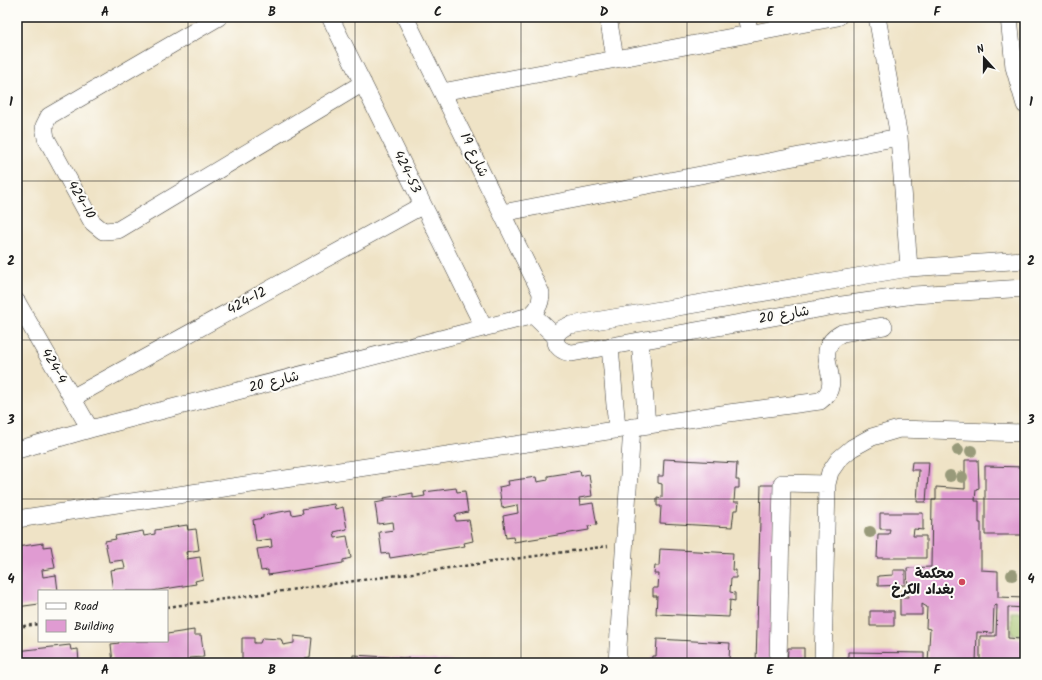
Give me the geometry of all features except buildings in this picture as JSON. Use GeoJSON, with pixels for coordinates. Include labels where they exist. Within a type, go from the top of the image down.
{"type":"FeatureCollection","features":[{"type":"Feature","properties":{"kind":"street","name":"424-10"},"geometry":{"type":"LineString","coordinates":[[219,17],[49,116],[44,126],[46,138],[92,222],[103,231],[118,230],[363,83]]}},
{"type":"Feature","properties":{"kind":"street","name":"424-53"},"geometry":{"type":"LineString","coordinates":[[330,17],[484,328]]}},
{"type":"Feature","properties":{"kind":"street","name":"شارع 19"},"geometry":{"type":"LineString","coordinates":[[406,17],[541,293],[539,305],[532,314]]}},
{"type":"Feature","properties":{"kind":"street"},"geometry":{"type":"LineString","coordinates":[[608,17],[615,58]]}},
{"type":"Feature","properties":{"kind":"street"},"geometry":{"type":"LineString","coordinates":[[746,17],[750,34]]}},
{"type":"Feature","properties":{"kind":"street"},"geometry":{"type":"LineString","coordinates":[[442,92],[615,58],[838,17]]}},
{"type":"Feature","properties":{"kind":"street"},"geometry":{"type":"LineString","coordinates":[[877,17],[898,137],[909,268]]}},
{"type":"Feature","properties":{"kind":"street"},"geometry":{"type":"LineString","coordinates":[[1009,17],[1014,67],[1025,105]]}},
{"type":"Feature","properties":{"kind":"street"},"geometry":{"type":"LineString","coordinates":[[502,213],[898,137]]}},
{"type":"Feature","properties":{"kind":"street","name":"424-12"},"geometry":{"type":"LineString","coordinates":[[72,398],[423,204]]}},
{"type":"Feature","properties":{"kind":"street","name":"شارع 20"},"geometry":{"type":"LineString","coordinates":[[1025,260],[909,268],[571,325],[559,330],[556,337],[556,343],[565,353],[572,353],[856,303],[914,295],[1025,288]]}},
{"type":"Feature","properties":{"kind":"street","name":"424-4"},"geometry":{"type":"LineString","coordinates":[[19,311],[90,429]]}},
{"type":"Feature","properties":{"kind":"street","name":"شارع 20"},"geometry":{"type":"LineString","coordinates":[[17,450],[90,429],[484,328],[532,314],[556,337]]}},
{"type":"Feature","properties":{"kind":"street"},"geometry":{"type":"LineString","coordinates":[[17,519],[632,427],[820,401],[830,390],[831,382],[826,354],[830,341],[835,336],[842,333],[884,326]]}},
{"type":"Feature","properties":{"kind":"street"},"geometry":{"type":"LineString","coordinates":[[617,663],[632,427],[640,341]]}},
{"type":"Feature","properties":{"kind":"street"},"geometry":{"type":"LineString","coordinates":[[610,346],[632,427]]}},
{"type":"Feature","properties":{"kind":"street"},"geometry":{"type":"LineString","coordinates":[[823,663],[827,484],[830,472],[839,459],[852,448],[872,437],[899,429],[1025,433]]}},
{"type":"Feature","properties":{"kind":"street"},"geometry":{"type":"LineString","coordinates":[[778,663],[782,483],[827,484]]}},
{"type":"Feature","properties":{"kind":"path"},"geometry":{"type":"LineString","coordinates":[[168,607],[625,544]]}},
{"type":"Feature","properties":{"kind":"path"},"geometry":{"type":"LineString","coordinates":[[17,627],[38,624]]}},
{"type":"Feature","properties":{"kind":"green space"},"geometry":{"type":"Polygon","coordinates":[[[1011,612],[1025,612],[1025,635],[1012,635],[1011,612]]]}},
{"type":"Feature","properties":{"kind":"place","name":"محكمة بغداد الكرخ"},"geometry":{"type":"Point","coordinates":[962,582]}}]}
